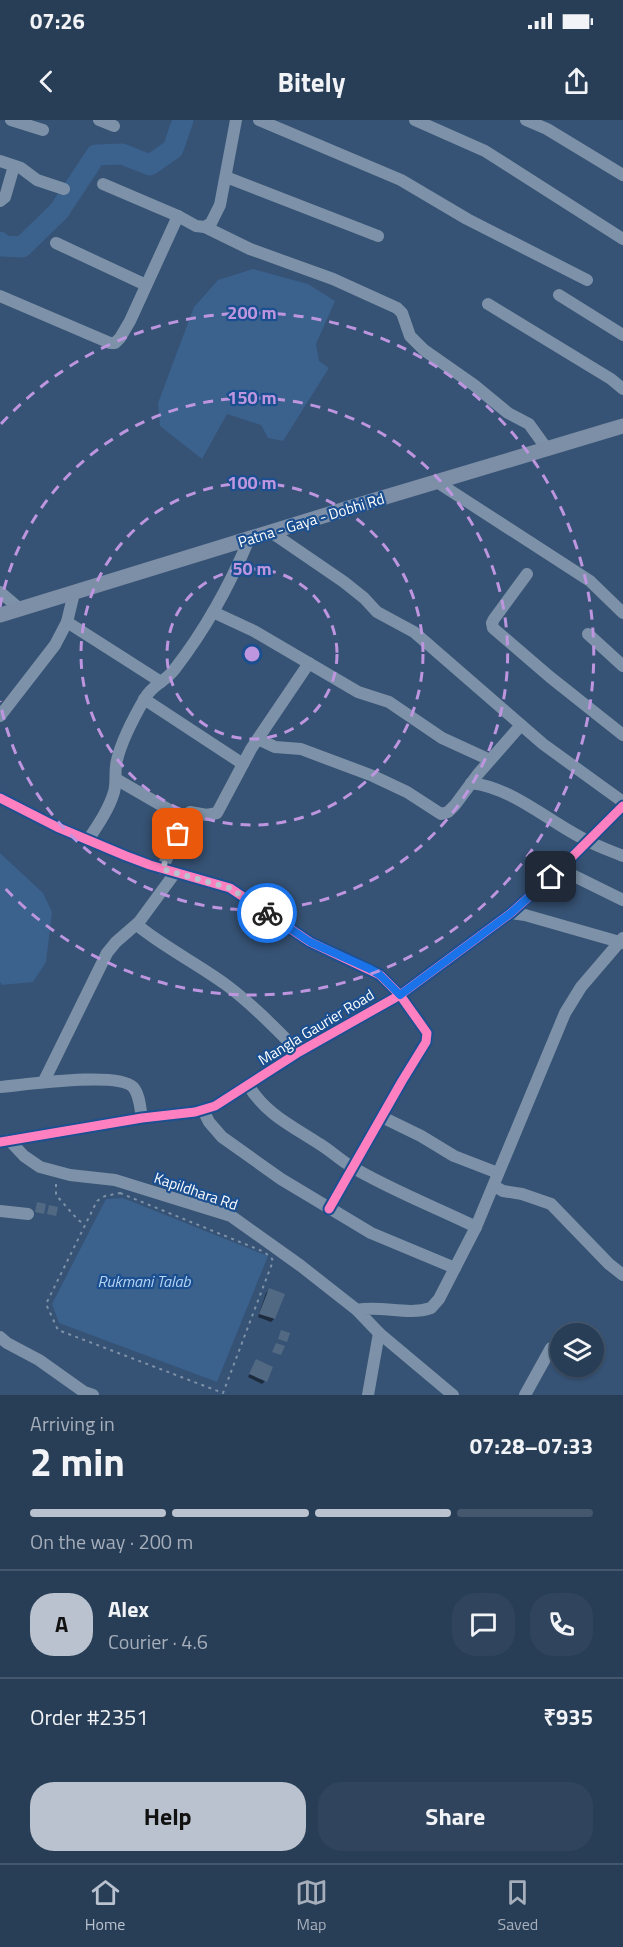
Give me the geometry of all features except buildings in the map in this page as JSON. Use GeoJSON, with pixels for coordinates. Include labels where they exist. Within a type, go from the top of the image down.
{"type":"FeatureCollection","features":[{"type":"Feature","properties":{"kind":"main road","name":"Patna - Gaya - Dobhi Rd"},"geometry":{"type":"LineString","coordinates":[[0,615],[623,426]]}},
{"type":"Feature","properties":{"kind":"street"},"geometry":{"type":"LineString","coordinates":[[11,120],[44,130]]}},
{"type":"Feature","properties":{"kind":"street"},"geometry":{"type":"LineString","coordinates":[[99,120],[114,126]]}},
{"type":"Feature","properties":{"kind":"street"},"geometry":{"type":"LineString","coordinates":[[205,227],[211,223],[220,205],[236,120]]}},
{"type":"Feature","properties":{"kind":"street"},"geometry":{"type":"LineString","coordinates":[[259,120],[401,180],[467,219],[587,280]]}},
{"type":"Feature","properties":{"kind":"street"},"geometry":{"type":"LineString","coordinates":[[415,120],[485,151],[623,239]]}},
{"type":"Feature","properties":{"kind":"street"},"geometry":{"type":"LineString","coordinates":[[526,120],[547,129],[623,175]]}},
{"type":"Feature","properties":{"kind":"street"},"geometry":{"type":"LineString","coordinates":[[0,161],[21,168],[37,180],[64,189]]}},
{"type":"Feature","properties":{"kind":"street"},"geometry":{"type":"LineString","coordinates":[[0,201],[5,197],[14,166]]}},
{"type":"Feature","properties":{"kind":"street"},"geometry":{"type":"LineString","coordinates":[[226,177],[378,236]]}},
{"type":"Feature","properties":{"kind":"street"},"geometry":{"type":"LineString","coordinates":[[103,184],[205,227],[250,249],[333,279],[397,308],[402,313],[410,336],[424,350],[474,385],[508,413],[529,424],[547,449]]}},
{"type":"Feature","properties":{"kind":"street"},"geometry":{"type":"LineString","coordinates":[[0,296],[110,343],[115,342],[120,338],[178,216]]}},
{"type":"Feature","properties":{"kind":"street"},"geometry":{"type":"LineString","coordinates":[[56,243],[146,285]]}},
{"type":"Feature","properties":{"kind":"street"},"geometry":{"type":"LineString","coordinates":[[559,295],[623,335]]}},
{"type":"Feature","properties":{"kind":"street"},"geometry":{"type":"LineString","coordinates":[[488,304],[611,379],[623,389]]}},
{"type":"Feature","properties":{"kind":"street"},"geometry":{"type":"LineString","coordinates":[[437,482],[590,581],[623,613]]}},
{"type":"Feature","properties":{"kind":"street"},"geometry":{"type":"LineString","coordinates":[[271,532],[344,582],[364,598],[376,612],[414,632],[543,744],[623,804]]}},
{"type":"Feature","properties":{"kind":"street"},"geometry":{"type":"LineString","coordinates":[[88,840],[110,803],[119,752],[144,699],[151,688],[173,672],[213,612],[249,539]]}},
{"type":"Feature","properties":{"kind":"street"},"geometry":{"type":"LineString","coordinates":[[527,574],[494,619],[492,623],[494,628],[550,677],[623,735]]}},
{"type":"Feature","properties":{"kind":"street"},"geometry":{"type":"LineString","coordinates":[[0,592],[20,609]]}},
{"type":"Feature","properties":{"kind":"street"},"geometry":{"type":"LineString","coordinates":[[0,716],[55,645],[67,622],[74,593]]}},
{"type":"Feature","properties":{"kind":"street"},"geometry":{"type":"LineString","coordinates":[[213,612],[254,631],[358,692],[389,702],[415,722],[453,744],[490,760]]}},
{"type":"Feature","properties":{"kind":"street"},"geometry":{"type":"LineString","coordinates":[[67,622],[161,682]]}},
{"type":"Feature","properties":{"kind":"street"},"geometry":{"type":"LineString","coordinates":[[588,634],[623,666]]}},
{"type":"Feature","properties":{"kind":"street"},"geometry":{"type":"LineString","coordinates":[[162,869],[190,812],[207,815],[217,813],[258,739],[309,663]]}},
{"type":"Feature","properties":{"kind":"street"},"geometry":{"type":"LineString","coordinates":[[144,699],[243,764]]}},
{"type":"Feature","properties":{"kind":"street"},"geometry":{"type":"LineString","coordinates":[[258,739],[275,747],[301,749],[373,776],[407,792],[441,814],[448,812],[455,805],[521,725]]}},
{"type":"Feature","properties":{"kind":"street"},"geometry":{"type":"LineString","coordinates":[[116,779],[185,819]]}},
{"type":"Feature","properties":{"kind":"street"},"geometry":{"type":"LineString","coordinates":[[471,783],[483,784],[512,797],[587,841],[623,856]]}},
{"type":"Feature","properties":{"kind":"street"},"geometry":{"type":"LineString","coordinates":[[0,798],[57,827],[162,869],[230,888],[310,942],[380,975],[400,995],[427,1034],[427,1038],[329,1209]]}},
{"type":"Feature","properties":{"kind":"street","name":"Mangla Gaurier Road"},"geometry":{"type":"LineString","coordinates":[[4,1141],[203,1110],[216,1106],[299,1052],[400,995],[511,913],[560,869],[623,804]]}},
{"type":"Feature","properties":{"kind":"street"},"geometry":{"type":"LineString","coordinates":[[560,869],[623,900]]}},
{"type":"Feature","properties":{"kind":"street"},"geometry":{"type":"LineString","coordinates":[[44,1081],[107,953],[116,942],[137,925],[175,873]]}},
{"type":"Feature","properties":{"kind":"street"},"geometry":{"type":"LineString","coordinates":[[357,1310],[371,1307],[409,1312],[431,1308],[439,1299],[476,1227],[572,1000],[622,941],[511,913]]}},
{"type":"Feature","properties":{"kind":"street"},"geometry":{"type":"LineString","coordinates":[[137,925],[225,984],[260,1012],[299,1052]]}},
{"type":"Feature","properties":{"kind":"street"},"geometry":{"type":"LineString","coordinates":[[0,1087],[44,1081],[119,1081],[131,1085],[136,1092],[142,1118]]}},
{"type":"Feature","properties":{"kind":"street"},"geometry":{"type":"LineString","coordinates":[[248,1085],[258,1100],[274,1116],[352,1167],[476,1227]]}},
{"type":"Feature","properties":{"kind":"street"},"geometry":{"type":"LineString","coordinates":[[203,1110],[215,1129],[231,1145],[329,1209],[370,1233],[455,1268]]}},
{"type":"Feature","properties":{"kind":"street"},"geometry":{"type":"LineString","coordinates":[[382,1116],[454,1156],[498,1173]]}},
{"type":"Feature","properties":{"kind":"street","name":"Kapildhara Rd"},"geometry":{"type":"LineString","coordinates":[[4,1141],[40,1167],[70,1175],[115,1180],[231,1216],[357,1310],[379,1333],[453,1395]]}},
{"type":"Feature","properties":{"kind":"street"},"geometry":{"type":"LineString","coordinates":[[494,1186],[503,1191],[522,1194],[550,1204],[609,1264],[623,1275]]}},
{"type":"Feature","properties":{"kind":"street"},"geometry":{"type":"LineString","coordinates":[[0,1211],[28,1214]]}},
{"type":"Feature","properties":{"kind":"street"},"geometry":{"type":"LineString","coordinates":[[368,1395],[379,1333]]}},
{"type":"Feature","properties":{"kind":"street"},"geometry":{"type":"LineString","coordinates":[[1,1339],[39,1360],[84,1392],[93,1395]]}},
{"type":"Feature","properties":{"kind":"street"},"geometry":{"type":"LineString","coordinates":[[525,1395],[550,1348]]}},
{"type":"Feature","properties":{"kind":"path"},"geometry":{"type":"LineString","coordinates":[[57,1172],[56,1195],[78,1220],[86,1224]]}},
{"type":"Feature","properties":{"kind":"path"},"geometry":{"type":"LineString","coordinates":[[120,1193],[262,1251],[271,1257],[273,1261],[223,1393],[58,1330],[46,1304],[86,1224],[97,1201],[105,1196],[120,1193]]}},
{"type":"Feature","properties":{"kind":"water"},"geometry":{"type":"Polygon","coordinates":[[[253,269],[308,284],[335,301],[316,344],[319,361],[329,368],[283,441],[268,438],[261,425],[227,414],[202,459],[160,426],[158,403],[194,307],[218,280],[253,269]]]}},
{"type":"Feature","properties":{"kind":"water"},"geometry":{"type":"Polygon","coordinates":[[[0,853],[43,893],[52,912],[46,962],[33,982],[2,985],[0,982],[0,853]]]}},
{"type":"Feature","properties":{"kind":"water","name":"Rukmani Talab"},"geometry":{"type":"Polygon","coordinates":[[[123,1198],[268,1256],[217,1382],[59,1323],[52,1304],[106,1199],[123,1198]]]}},
{"type":"Feature","properties":{"kind":"waterway"},"geometry":{"type":"LineString","coordinates":[[0,242],[1,246],[22,247],[59,211],[96,155],[122,154],[150,165],[173,149],[183,120]]}},
{"type":"Feature","properties":{"kind":"cycle path"},"geometry":{"type":"LineString","coordinates":[[0,798],[57,827],[126,856],[230,888],[310,942],[380,975],[400,995],[427,1033],[426,1042],[329,1209]]}},
{"type":"Feature","properties":{"kind":"cycle path"},"geometry":{"type":"LineString","coordinates":[[0,1142],[142,1118],[195,1112],[215,1106],[299,1052],[400,995],[511,913],[560,869],[623,806]]}},
{"type":"Feature","properties":{"kind":"way so far"},"geometry":{"type":"LineString","coordinates":[[178,834],[162,869],[230,888],[267,913]]}},
{"type":"Feature","properties":{"kind":"route"},"geometry":{"type":"LineString","coordinates":[[267,913],[320,948],[380,975],[400,995],[511,913],[551,877]]}}]}
